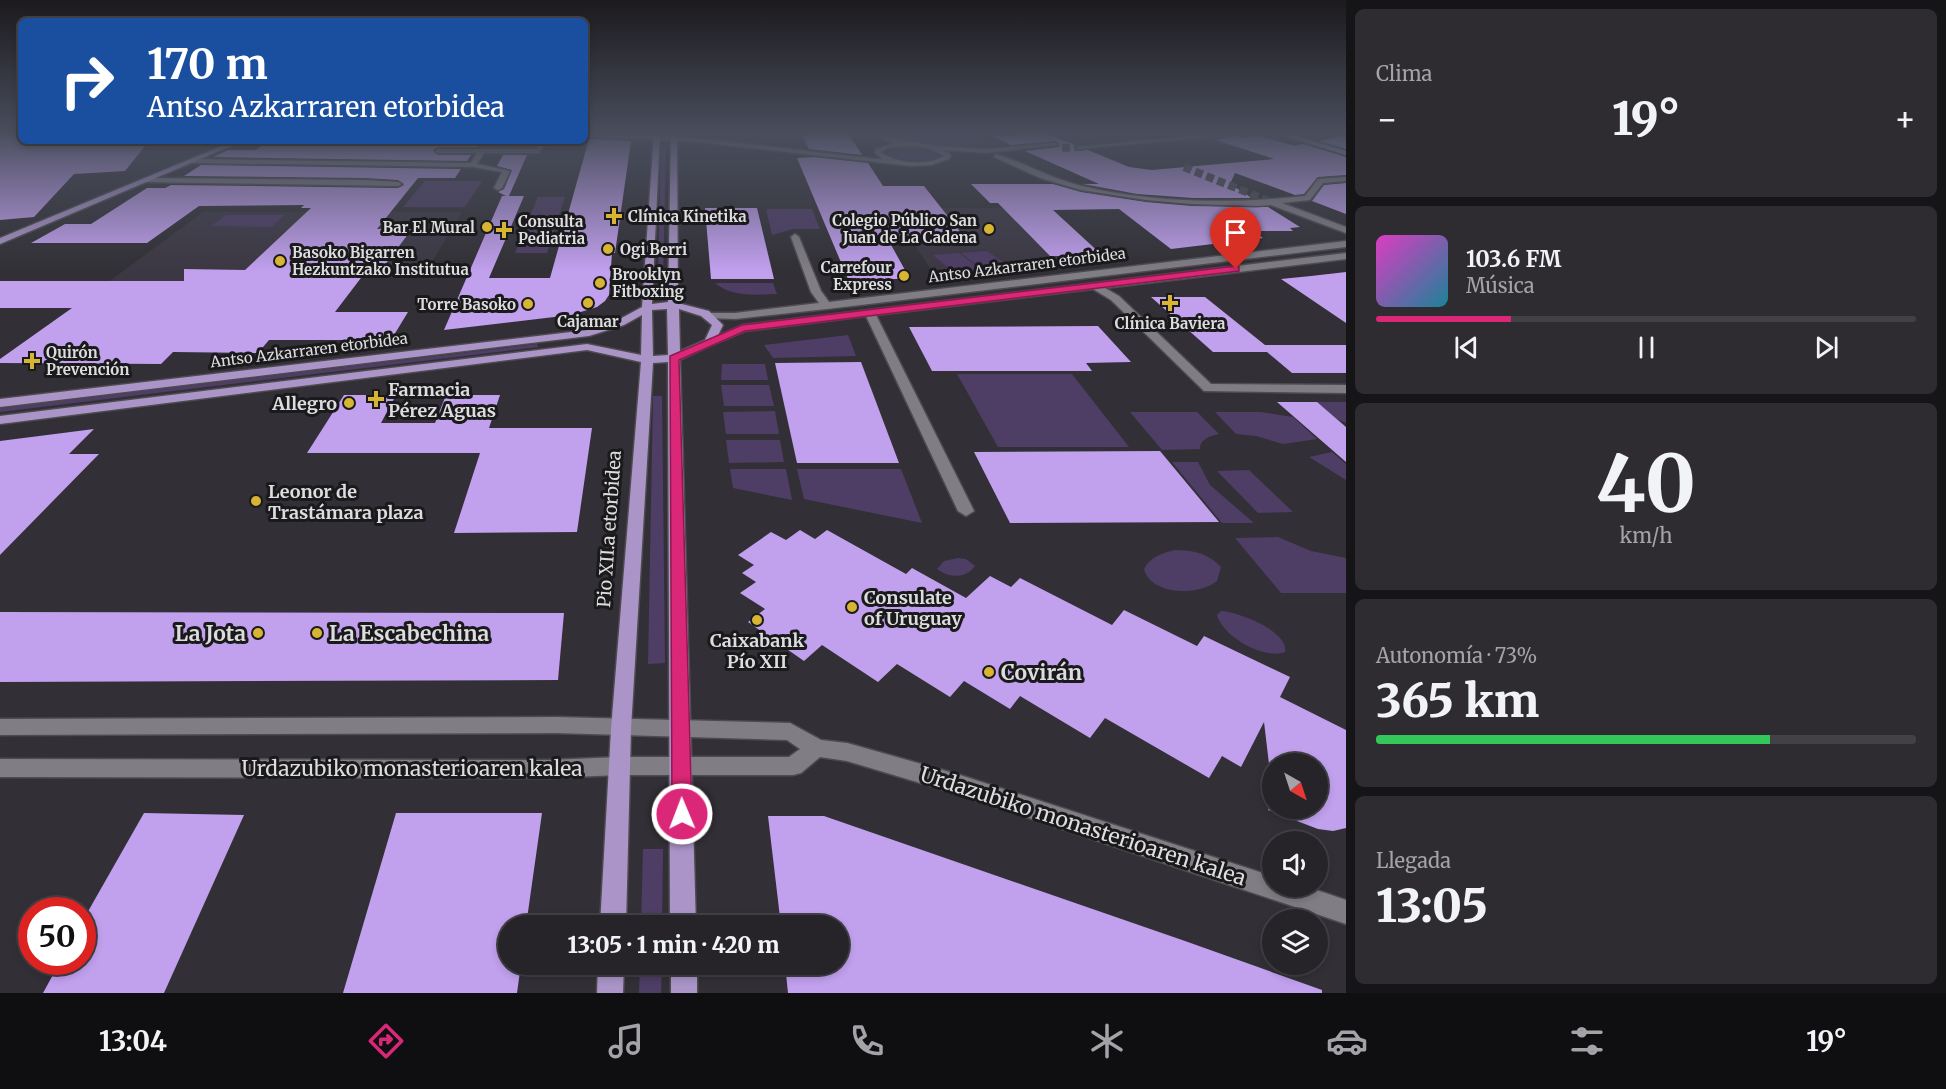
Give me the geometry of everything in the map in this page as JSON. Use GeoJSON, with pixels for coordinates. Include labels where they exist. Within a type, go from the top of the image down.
{"type":"FeatureCollection","features":[{"type":"Feature","properties":{"kind":"main road"},"geometry":{"type":"LineString","coordinates":[[0,232],[130,179]]}},
{"type":"Feature","properties":{"kind":"main road","name":"Pio XII.a etorbidea"},"geometry":{"type":"LineString","coordinates":[[613,915],[621,729],[647,360],[647,291],[653,179]]}},
{"type":"Feature","properties":{"kind":"main road"},"geometry":{"type":"LineString","coordinates":[[675,179],[674,358],[683,915]]}},
{"type":"Feature","properties":{"kind":"main road"},"geometry":{"type":"LineString","coordinates":[[0,241],[146,180]]}},
{"type":"Feature","properties":{"kind":"main road","name":"Antso Azkarraren etorbidea"},"geometry":{"type":"LineString","coordinates":[[0,403],[570,336],[621,323],[648,308],[674,306],[698,310],[711,316]]}},
{"type":"Feature","properties":{"kind":"main road"},"geometry":{"type":"LineString","coordinates":[[710,342],[718,325],[711,316]]}},
{"type":"Feature","properties":{"kind":"main road","name":"Antso Azkarraren etorbidea"},"geometry":{"type":"LineString","coordinates":[[603,349],[604,340],[621,323]]}},
{"type":"Feature","properties":{"kind":"main road","name":"Antso Azkarraren etorbidea"},"geometry":{"type":"LineString","coordinates":[[0,420],[587,347],[647,360],[674,358],[710,342]]}},
{"type":"Feature","properties":{"kind":"main road"},"geometry":{"type":"LineString","coordinates":[[610,993],[611,975]]}},
{"type":"Feature","properties":{"kind":"main road"},"geometry":{"type":"LineString","coordinates":[[684,975],[684,993]]}},
{"type":"Feature","properties":{"kind":"street"},"geometry":{"type":"LineString","coordinates":[[146,180],[167,179]]}},
{"type":"Feature","properties":{"kind":"street"},"geometry":{"type":"LineString","coordinates":[[387,179],[398,184]]}},
{"type":"Feature","properties":{"kind":"street"},"geometry":{"type":"LineString","coordinates":[[498,188],[502,179]]}},
{"type":"Feature","properties":{"kind":"street"},"geometry":{"type":"LineString","coordinates":[[1054,179],[1081,188],[1192,202],[1256,204],[1306,198],[1321,181],[1335,179]]}},
{"type":"Feature","properties":{"kind":"street"},"geometry":{"type":"LineString","coordinates":[[1271,202],[1346,230]]}},
{"type":"Feature","properties":{"kind":"street"},"geometry":{"type":"LineString","coordinates":[[795,237],[816,292],[827,306]]}},
{"type":"Feature","properties":{"kind":"street","name":"Antso Azkarraren etorbidea"},"geometry":{"type":"LineString","coordinates":[[711,316],[727,317],[827,306],[1346,244]]}},
{"type":"Feature","properties":{"kind":"street","name":"Antso Azkarraren etorbidea"},"geometry":{"type":"LineString","coordinates":[[710,342],[742,328],[1346,255]]}},
{"type":"Feature","properties":{"kind":"street"},"geometry":{"type":"LineString","coordinates":[[1096,287],[1114,298],[1208,388],[1346,389]]}},
{"type":"Feature","properties":{"kind":"street"},"geometry":{"type":"LineString","coordinates":[[870,313],[966,511]]}},
{"type":"Feature","properties":{"kind":"street","name":"Urdazubiko monasterioaren kalea"},"geometry":{"type":"LineString","coordinates":[[0,727],[556,725],[621,729],[790,732],[818,748],[847,752],[957,784],[1346,912]]}},
{"type":"Feature","properties":{"kind":"street","name":"Urdazubiko monasterioaren kalea"},"geometry":{"type":"LineString","coordinates":[[0,768],[548,769],[620,766],[793,766],[818,748]]}},
{"type":"Feature","properties":{"kind":"shaded area"},"geometry":{"type":"Polygon","coordinates":[[[660,179],[665,179],[663,281],[658,281],[660,179]]]}},
{"type":"Feature","properties":{"kind":"shaded area"},"geometry":{"type":"Polygon","coordinates":[[[425,181],[482,181],[465,207],[403,207],[425,181]]]}},
{"type":"Feature","properties":{"kind":"shaded area"},"geometry":{"type":"Polygon","coordinates":[[[538,197],[565,197],[557,221],[528,221],[538,197]]]}},
{"type":"Feature","properties":{"kind":"shaded area","name":"Colegio Público San Juan de La Cadena"},"geometry":{"type":"Polygon","coordinates":[[[890,208],[1051,208],[1104,257],[936,277],[890,208]]]}},
{"type":"Feature","properties":{"kind":"shaded area"},"geometry":{"type":"Polygon","coordinates":[[[766,209],[812,209],[820,229],[793,229],[772,235],[766,209]]]}},
{"type":"Feature","properties":{"kind":"shaded area","name":"Basoko Bigarren Hezkuntzako Institutua"},"geometry":{"type":"Polygon","coordinates":[[[203,212],[462,212],[433,260],[407,264],[392,275],[292,274],[69,311],[203,212]]]}},
{"type":"Feature","properties":{"kind":"shaded area"},"geometry":{"type":"Polygon","coordinates":[[[226,215],[284,215],[272,227],[211,226],[226,215]]]}},
{"type":"Feature","properties":{"kind":"shaded area"},"geometry":{"type":"Polygon","coordinates":[[[526,224],[556,224],[547,253],[515,253],[526,224]]]}},
{"type":"Feature","properties":{"kind":"shaded area"},"geometry":{"type":"Polygon","coordinates":[[[987,251],[1009,266],[982,269],[961,253],[987,251]]]}},
{"type":"Feature","properties":{"kind":"shaded area"},"geometry":{"type":"Polygon","coordinates":[[[959,253],[980,269],[953,272],[933,255],[959,253]]]}},
{"type":"Feature","properties":{"kind":"shaded area"},"geometry":{"type":"Polygon","coordinates":[[[715,283],[773,283],[777,294],[736,293],[721,288],[715,283]]]}},
{"type":"Feature","properties":{"kind":"shaded area"},"geometry":{"type":"Polygon","coordinates":[[[848,335],[856,356],[773,358],[764,345],[848,335]]]}},
{"type":"Feature","properties":{"kind":"shaded area"},"geometry":{"type":"Polygon","coordinates":[[[537,344],[538,347],[0,412],[0,408],[537,344]]]}},
{"type":"Feature","properties":{"kind":"shaded area"},"geometry":{"type":"Polygon","coordinates":[[[722,364],[765,364],[768,380],[721,380],[722,364]]]}},
{"type":"Feature","properties":{"kind":"shaded area"},"geometry":{"type":"Polygon","coordinates":[[[957,374],[1072,374],[1129,447],[998,447],[957,374]]]}},
{"type":"Feature","properties":{"kind":"shaded area"},"geometry":{"type":"Polygon","coordinates":[[[721,385],[769,385],[774,406],[724,406],[721,385]]]}},
{"type":"Feature","properties":{"kind":"shaded area"},"geometry":{"type":"Polygon","coordinates":[[[653,396],[662,396],[665,663],[648,664],[653,396]]]}},
{"type":"Feature","properties":{"kind":"shaded area"},"geometry":{"type":"Polygon","coordinates":[[[1316,402],[1346,402],[1346,423],[1337,419],[1316,402]]]}},
{"type":"Feature","properties":{"kind":"shaded area"},"geometry":{"type":"Polygon","coordinates":[[[775,411],[779,434],[726,434],[723,412],[775,411]]]}},
{"type":"Feature","properties":{"kind":"shaded area"},"geometry":{"type":"Polygon","coordinates":[[[1130,412],[1197,412],[1219,434],[1204,440],[1200,449],[1162,450],[1130,412]]]}},
{"type":"Feature","properties":{"kind":"shaded area"},"geometry":{"type":"Polygon","coordinates":[[[1215,412],[1261,412],[1293,417],[1317,439],[1283,444],[1256,436],[1236,434],[1215,412]]]}},
{"type":"Feature","properties":{"kind":"shaded area"},"geometry":{"type":"Polygon","coordinates":[[[726,440],[780,440],[784,462],[729,463],[726,440]]]}},
{"type":"Feature","properties":{"kind":"shaded area"},"geometry":{"type":"Polygon","coordinates":[[[1332,452],[1346,464],[1346,480],[1309,457],[1332,452]]]}},
{"type":"Feature","properties":{"kind":"shaded area"},"geometry":{"type":"Polygon","coordinates":[[[1172,462],[1198,462],[1210,485],[1254,523],[1222,523],[1172,462]]]}},
{"type":"Feature","properties":{"kind":"shaded area"},"geometry":{"type":"Polygon","coordinates":[[[730,469],[786,469],[792,500],[733,488],[730,469]]]}},
{"type":"Feature","properties":{"kind":"shaded area"},"geometry":{"type":"Polygon","coordinates":[[[797,469],[901,469],[922,523],[804,499],[797,469]]]}},
{"type":"Feature","properties":{"kind":"shaded area"},"geometry":{"type":"Polygon","coordinates":[[[1249,470],[1293,512],[1258,513],[1217,471],[1249,470]]]}},
{"type":"Feature","properties":{"kind":"shaded area"},"geometry":{"type":"Polygon","coordinates":[[[1278,537],[1311,551],[1346,558],[1346,593],[1281,593],[1235,538],[1278,537]]]}},
{"type":"Feature","properties":{"kind":"shaded area"},"geometry":{"type":"Polygon","coordinates":[[[1175,550],[1200,553],[1211,558],[1221,567],[1217,581],[1199,589],[1176,591],[1165,589],[1148,578],[1144,569],[1150,561],[1175,550]]]}},
{"type":"Feature","properties":{"kind":"shaded area"},"geometry":{"type":"Polygon","coordinates":[[[966,559],[975,566],[967,573],[957,576],[937,569],[944,561],[966,559]]]}},
{"type":"Feature","properties":{"kind":"shaded area"},"geometry":{"type":"Polygon","coordinates":[[[1221,611],[1250,619],[1271,630],[1284,644],[1285,652],[1266,653],[1245,645],[1227,631],[1221,623],[1217,615],[1221,611]]]}},
{"type":"Feature","properties":{"kind":"shaded area"},"geometry":{"type":"Polygon","coordinates":[[[643,849],[663,849],[662,915],[641,915],[643,849]]]}},
{"type":"Feature","properties":{"kind":"shaded area"},"geometry":{"type":"Polygon","coordinates":[[[640,975],[662,975],[661,993],[639,993],[640,975]]]}},
{"type":"Feature","properties":{"kind":"building"},"geometry":{"type":"Polygon","coordinates":[[[0,179],[69,179],[34,217],[0,220],[0,179]]]}},
{"type":"Feature","properties":{"kind":"building"},"geometry":{"type":"Polygon","coordinates":[[[387,179],[417,179],[377,229],[412,229],[381,270],[367,270],[335,312],[408,312],[391,340],[269,340],[258,353],[173,352],[161,364],[0,363],[0,359],[72,308],[0,308],[0,281],[184,281],[184,269],[245,270],[311,208],[301,208],[304,205],[199,206],[147,243],[31,243],[65,224],[91,224],[147,188],[165,188],[171,185],[398,188],[404,185],[398,180],[387,179]]]}},
{"type":"Feature","properties":{"kind":"building"},"geometry":{"type":"Polygon","coordinates":[[[508,179],[516,179],[509,196],[524,196],[489,278],[550,278],[578,179],[626,179],[615,253],[612,253],[609,295],[605,301],[597,307],[571,315],[444,330],[502,196],[506,196],[498,192],[504,189],[508,179]]]}},
{"type":"Feature","properties":{"kind":"building"},"geometry":{"type":"Polygon","coordinates":[[[806,179],[879,179],[883,186],[924,186],[969,243],[890,243],[910,279],[848,279],[806,179]]]}},
{"type":"Feature","properties":{"kind":"building"},"geometry":{"type":"Polygon","coordinates":[[[1089,179],[1232,179],[1230,184],[1252,198],[1193,198],[1137,194],[1083,184],[1099,184],[1089,179]]]}},
{"type":"Feature","properties":{"kind":"building"},"geometry":{"type":"Polygon","coordinates":[[[1252,179],[1316,179],[1304,194],[1295,195],[1252,179]]]}},
{"type":"Feature","properties":{"kind":"building"},"geometry":{"type":"Polygon","coordinates":[[[1346,183],[1346,214],[1312,201],[1324,185],[1346,183]]]}},
{"type":"Feature","properties":{"kind":"building"},"geometry":{"type":"Polygon","coordinates":[[[971,184],[1053,184],[1081,192],[1146,202],[1192,206],[1268,207],[1300,227],[1290,228],[1293,231],[1253,231],[1263,238],[1171,249],[1119,209],[1053,210],[1103,256],[1050,256],[998,203],[990,203],[971,184]]]}},
{"type":"Feature","properties":{"kind":"building"},"geometry":{"type":"Polygon","coordinates":[[[705,208],[757,208],[774,279],[711,279],[705,208]]]}},
{"type":"Feature","properties":{"kind":"building"},"geometry":{"type":"Polygon","coordinates":[[[1346,272],[1346,323],[1281,279],[1311,276],[1346,272]]]}},
{"type":"Feature","properties":{"kind":"building"},"geometry":{"type":"Polygon","coordinates":[[[1151,297],[1205,297],[1265,345],[1346,345],[1346,373],[1292,373],[1267,352],[1213,352],[1151,297]]]}},
{"type":"Feature","properties":{"kind":"building"},"geometry":{"type":"Polygon","coordinates":[[[1098,326],[1131,362],[1086,363],[1092,371],[932,371],[909,327],[1098,326]]]}},
{"type":"Feature","properties":{"kind":"building"},"geometry":{"type":"Polygon","coordinates":[[[861,362],[899,463],[797,463],[775,363],[861,362]]]}},
{"type":"Feature","properties":{"kind":"building"},"geometry":{"type":"Polygon","coordinates":[[[344,395],[396,395],[381,423],[435,423],[446,395],[500,395],[489,428],[592,428],[577,532],[454,533],[480,453],[307,453],[344,395]]]}},
{"type":"Feature","properties":{"kind":"building"},"geometry":{"type":"Polygon","coordinates":[[[1277,402],[1317,402],[1346,427],[1346,462],[1277,402]]]}},
{"type":"Feature","properties":{"kind":"building"},"geometry":{"type":"Polygon","coordinates":[[[94,429],[69,454],[99,454],[0,555],[0,441],[94,429]]]}},
{"type":"Feature","properties":{"kind":"building"},"geometry":{"type":"Polygon","coordinates":[[[1160,451],[1219,522],[1010,523],[974,452],[1160,451]]]}},
{"type":"Feature","properties":{"kind":"building"},"geometry":{"type":"Polygon","coordinates":[[[800,530],[815,539],[827,530],[906,574],[912,568],[966,598],[990,576],[1011,587],[1020,578],[1112,625],[1124,610],[1197,646],[1204,636],[1290,677],[1280,697],[1346,730],[1346,828],[1333,831],[1318,829],[1292,819],[1328,819],[1328,753],[1268,753],[1264,722],[1241,767],[1222,756],[1209,778],[1105,718],[1090,738],[1020,696],[1010,709],[964,681],[950,697],[897,664],[878,682],[822,645],[804,661],[748,622],[765,609],[740,593],[756,582],[742,573],[754,565],[738,555],[771,532],[786,540],[800,530]]]}},
{"type":"Feature","properties":{"kind":"building"},"geometry":{"type":"Polygon","coordinates":[[[0,612],[564,613],[558,680],[0,682],[0,612]]]}},
{"type":"Feature","properties":{"kind":"building"},"geometry":{"type":"Polygon","coordinates":[[[144,813],[244,815],[164,993],[43,993],[53,975],[96,975],[96,897],[144,813]]]}},
{"type":"Feature","properties":{"kind":"building"},"geometry":{"type":"Polygon","coordinates":[[[396,813],[542,813],[528,915],[498,915],[498,975],[519,975],[517,993],[343,993],[396,813]]]}},
{"type":"Feature","properties":{"kind":"building"},"geometry":{"type":"Polygon","coordinates":[[[768,816],[824,816],[1262,969],[1262,975],[1280,975],[1322,990],[1322,993],[788,993],[786,975],[849,975],[849,915],[780,915],[768,816]]]}},
{"type":"Feature","properties":{"kind":"tunnel"},"geometry":{"type":"LineString","coordinates":[[1215,179],[1271,202]]}},
{"type":"Feature","properties":{"kind":"place","name":"Clínica Kinetika"},"geometry":{"type":"Point","coordinates":[614,216]}},
{"type":"Feature","properties":{"kind":"place","name":"Bar El Mural"},"geometry":{"type":"Point","coordinates":[487,227]}},
{"type":"Feature","properties":{"kind":"place","name":"Colegio Público San Juan de La Cadena"},"geometry":{"type":"Point","coordinates":[989,229]}},
{"type":"Feature","properties":{"kind":"place","name":"Consulta Pediatria"},"geometry":{"type":"Point","coordinates":[504,230]}},
{"type":"Feature","properties":{"kind":"place","name":"Ogi Berri"},"geometry":{"type":"Point","coordinates":[608,249]}},
{"type":"Feature","properties":{"kind":"place","name":"Basoko Bigarren Hezkuntzako Institutua"},"geometry":{"type":"Point","coordinates":[280,261]}},
{"type":"Feature","properties":{"kind":"place","name":"Carrefour Express"},"geometry":{"type":"Point","coordinates":[904,276]}},
{"type":"Feature","properties":{"kind":"place","name":"Brooklyn Fitboxing"},"geometry":{"type":"Point","coordinates":[600,283]}},
{"type":"Feature","properties":{"kind":"place","name":"Cajamar"},"geometry":{"type":"Point","coordinates":[588,303]}},
{"type":"Feature","properties":{"kind":"place","name":"Clínica Baviera"},"geometry":{"type":"Point","coordinates":[1170,303]}},
{"type":"Feature","properties":{"kind":"place","name":"Torre Basoko"},"geometry":{"type":"Point","coordinates":[528,304]}},
{"type":"Feature","properties":{"kind":"place","name":"Quirón Prevención"},"geometry":{"type":"Point","coordinates":[32,361]}},
{"type":"Feature","properties":{"kind":"place","name":"Farmacia Pérez Aguas"},"geometry":{"type":"Point","coordinates":[376,399]}},
{"type":"Feature","properties":{"kind":"place","name":"Allegro"},"geometry":{"type":"Point","coordinates":[349,403]}},
{"type":"Feature","properties":{"kind":"place","name":"Leonor de Trastámara plaza"},"geometry":{"type":"Point","coordinates":[256,501]}},
{"type":"Feature","properties":{"kind":"place","name":"Consulate of Uruguay"},"geometry":{"type":"Point","coordinates":[852,607]}},
{"type":"Feature","properties":{"kind":"place","name":"Caixabank Pío XII"},"geometry":{"type":"Point","coordinates":[757,620]}},
{"type":"Feature","properties":{"kind":"place","name":"La Jota"},"geometry":{"type":"Point","coordinates":[258,633]}},
{"type":"Feature","properties":{"kind":"place","name":"La Escabechina"},"geometry":{"type":"Point","coordinates":[317,633]}},
{"type":"Feature","properties":{"kind":"place","name":"Covirán"},"geometry":{"type":"Point","coordinates":[989,672]}},
{"type":"Feature","properties":{"kind":"route"},"geometry":{"type":"LineString","coordinates":[[682,814],[674,358],[742,328],[1236,269]]}}]}
